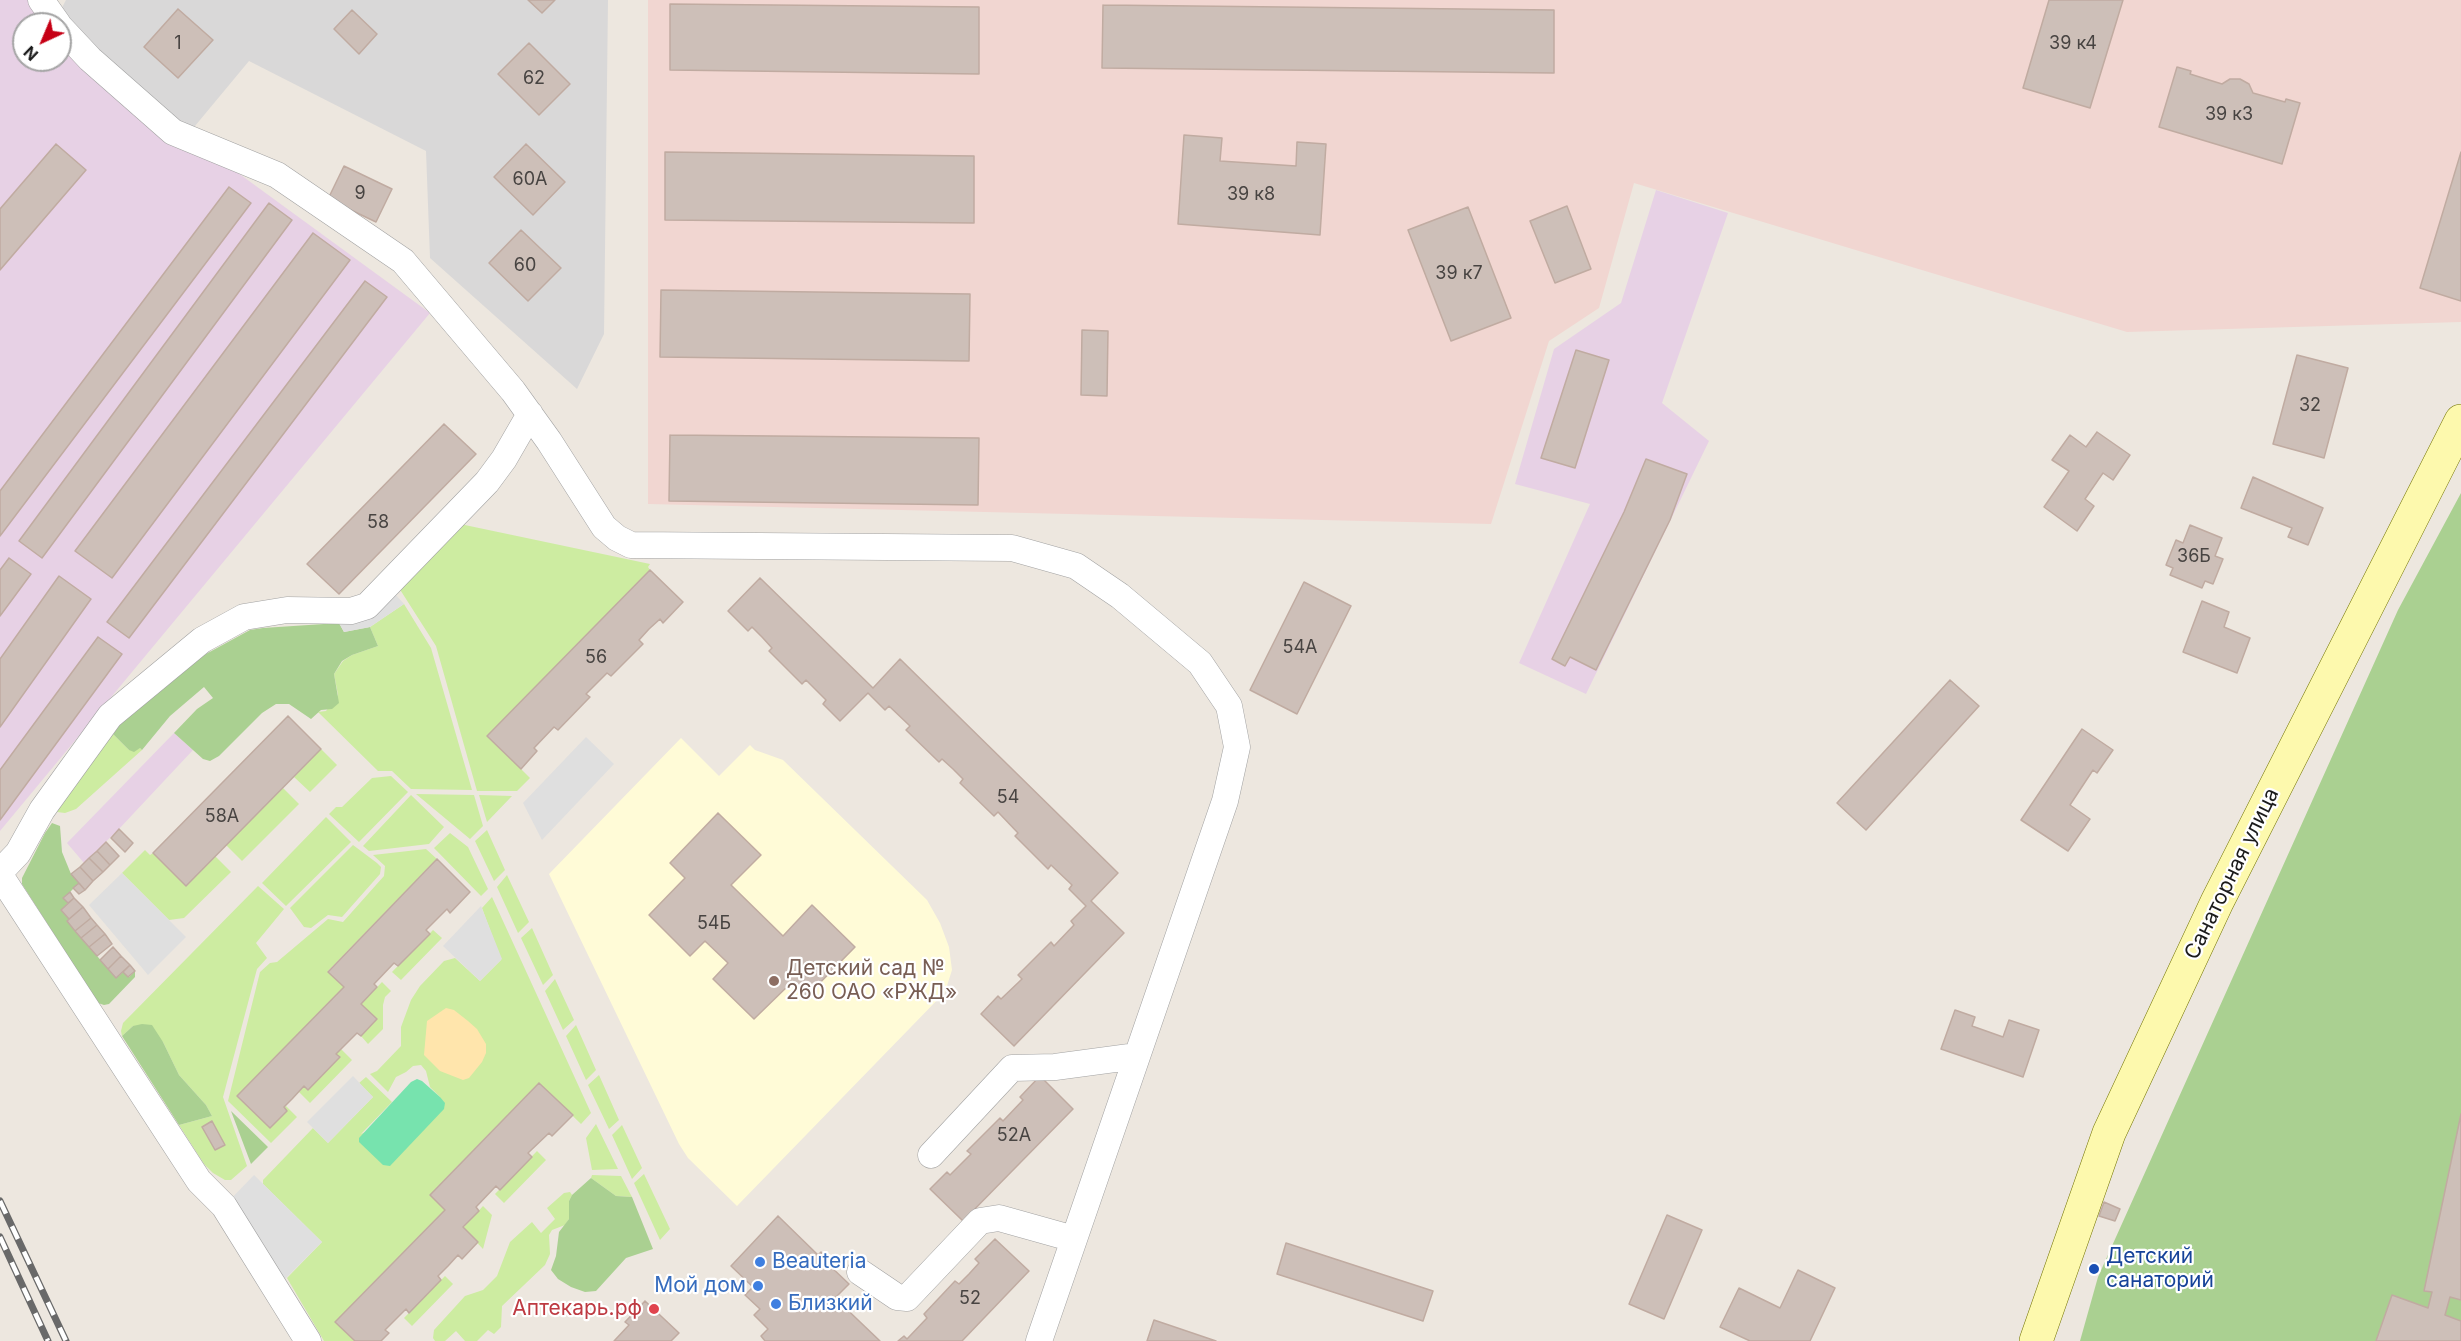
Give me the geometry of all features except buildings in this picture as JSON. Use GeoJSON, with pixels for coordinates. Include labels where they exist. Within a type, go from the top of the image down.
{"type":"FeatureCollection","features":[{"type":"Feature","properties":{"kind":"main road","name":"Санаторная улица"},"geometry":{"type":"LineString","coordinates":[[2036,1341],[2114,1122],[2217,902],[2461,421]]}},
{"type":"Feature","properties":{"kind":"street"},"geometry":{"type":"LineString","coordinates":[[72,40],[90,59],[173,132],[277,175],[403,261],[530,414],[604,527],[631,545],[1012,549],[1076,566],[1120,596],[1200,663],[1229,706],[1237,747],[1225,801],[1039,1341]]}},
{"type":"Feature","properties":{"kind":"street"},"geometry":{"type":"LineString","coordinates":[[308,1341],[224,1206],[199,1181],[0,874],[18,853],[42,810],[110,716],[202,640],[244,617],[287,610],[351,611],[367,606],[487,482],[504,459],[530,414]]}},
{"type":"Feature","properties":{"kind":"street"},"geometry":{"type":"LineString","coordinates":[[931,1155],[1012,1068],[1055,1067],[1137,1056]]}},
{"type":"Feature","properties":{"kind":"street"},"geometry":{"type":"LineString","coordinates":[[860,1272],[897,1297],[907,1298],[980,1221],[999,1218],[1074,1239]]}},
{"type":"Feature","properties":{"kind":"shaded area"},"geometry":{"type":"Polygon","coordinates":[[[0,0],[57,0],[54,12],[12,12],[12,72],[72,72],[72,52],[430,313],[0,831],[0,0]]]}},
{"type":"Feature","properties":{"kind":"shaded area"},"geometry":{"type":"Polygon","coordinates":[[[66,0],[608,0],[604,334],[577,389],[430,258],[426,151],[249,61],[190,132],[72,32],[72,12],[60,12],[66,0]]]}},
{"type":"Feature","properties":{"kind":"shaded area"},"geometry":{"type":"Polygon","coordinates":[[[648,0],[2461,0],[2461,322],[2127,332],[1634,183],[1599,308],[1549,341],[1491,524],[648,504],[648,0]]]}},
{"type":"Feature","properties":{"kind":"shaded area"},"geometry":{"type":"Polygon","coordinates":[[[1656,190],[1728,213],[1662,403],[1709,441],[1586,694],[1519,663],[1590,504],[1515,484],[1554,349],[1621,303],[1656,190]]]}},
{"type":"Feature","properties":{"kind":"shaded area"},"geometry":{"type":"Polygon","coordinates":[[[387,585],[404,604],[370,627],[344,632],[339,623],[387,585]]]}},
{"type":"Feature","properties":{"kind":"shaded area"},"geometry":{"type":"Polygon","coordinates":[[[174,733],[193,750],[84,863],[67,843],[174,733]]]}},
{"type":"Feature","properties":{"kind":"shaded area"},"geometry":{"type":"Polygon","coordinates":[[[586,737],[614,764],[542,840],[523,803],[586,737]]]}},
{"type":"Feature","properties":{"kind":"shaded area","name":"Детский сад № 260 ОАО «РЖД»"},"geometry":{"type":"Polygon","coordinates":[[[681,738],[719,776],[750,745],[755,750],[783,760],[927,900],[940,923],[949,947],[952,970],[945,992],[737,1206],[688,1158],[679,1144],[549,874],[681,738]]]}},
{"type":"Feature","properties":{"kind":"shaded area"},"geometry":{"type":"Polygon","coordinates":[[[122,873],[186,937],[148,975],[89,905],[122,873]]]}},
{"type":"Feature","properties":{"kind":"shaded area"},"geometry":{"type":"Polygon","coordinates":[[[481,906],[502,959],[480,981],[443,946],[481,906]]]}},
{"type":"Feature","properties":{"kind":"shaded area"},"geometry":{"type":"Polygon","coordinates":[[[353,1076],[373,1097],[328,1143],[307,1122],[353,1076]]]}},
{"type":"Feature","properties":{"kind":"shaded area"},"geometry":{"type":"Polygon","coordinates":[[[254,1175],[322,1242],[276,1288],[224,1206],[254,1175]]]}},
{"type":"Feature","properties":{"kind":"green space"},"geometry":{"type":"Polygon","coordinates":[[[2461,493],[2461,1341],[2080,1341],[2098,1277],[2398,610],[2461,493]]]}},
{"type":"Feature","properties":{"kind":"green space"},"geometry":{"type":"Polygon","coordinates":[[[460,524],[650,564],[648,567],[650,570],[488,736],[530,778],[517,791],[477,791],[436,646],[399,588],[460,524]]]}},
{"type":"Feature","properties":{"kind":"green space"},"geometry":{"type":"Polygon","coordinates":[[[404,604],[431,648],[472,790],[411,789],[392,771],[378,771],[318,712],[326,711],[338,695],[334,674],[343,661],[352,655],[378,646],[370,627],[404,604]]]}},
{"type":"Feature","properties":{"kind":"green space"},"geometry":{"type":"Polygon","coordinates":[[[339,623],[344,632],[370,627],[378,646],[342,661],[334,674],[339,703],[332,709],[321,710],[311,719],[289,704],[276,704],[262,713],[219,756],[210,761],[203,759],[174,733],[197,709],[213,698],[204,687],[170,716],[142,750],[140,748],[134,752],[129,750],[113,734],[122,722],[176,676],[206,654],[250,630],[339,623]]]}},
{"type":"Feature","properties":{"kind":"green space"},"geometry":{"type":"Polygon","coordinates":[[[113,734],[129,750],[140,748],[142,750],[76,809],[65,813],[57,812],[61,799],[113,734]]]}},
{"type":"Feature","properties":{"kind":"green space"},"geometry":{"type":"Polygon","coordinates":[[[321,749],[337,765],[310,792],[294,777],[321,749]]]}},
{"type":"Feature","properties":{"kind":"green space"},"geometry":{"type":"Polygon","coordinates":[[[391,776],[408,792],[359,842],[329,814],[336,807],[342,807],[372,778],[391,776]]]}},
{"type":"Feature","properties":{"kind":"green space"},"geometry":{"type":"Polygon","coordinates":[[[283,788],[299,804],[242,861],[226,845],[283,788]]]}},
{"type":"Feature","properties":{"kind":"green space"},"geometry":{"type":"Polygon","coordinates":[[[416,794],[474,795],[483,826],[470,839],[416,794]]]}},
{"type":"Feature","properties":{"kind":"green space"},"geometry":{"type":"Polygon","coordinates":[[[411,795],[444,827],[429,844],[369,851],[363,846],[411,795]]]}},
{"type":"Feature","properties":{"kind":"green space"},"geometry":{"type":"Polygon","coordinates":[[[479,795],[512,796],[487,822],[479,795]]]}},
{"type":"Feature","properties":{"kind":"green space"},"geometry":{"type":"Polygon","coordinates":[[[326,817],[351,842],[286,906],[262,883],[326,817]]]}},
{"type":"Feature","properties":{"kind":"green space"},"geometry":{"type":"Polygon","coordinates":[[[52,823],[60,826],[62,852],[71,874],[79,883],[64,898],[68,903],[61,910],[69,919],[67,921],[116,978],[123,972],[129,977],[135,971],[135,977],[109,1004],[98,1003],[22,884],[22,878],[52,823]]]}},
{"type":"Feature","properties":{"kind":"green space"},"geometry":{"type":"Polygon","coordinates":[[[487,830],[505,870],[494,881],[475,841],[487,830]]]}},
{"type":"Feature","properties":{"kind":"green space"},"geometry":{"type":"Polygon","coordinates":[[[450,833],[468,847],[488,889],[481,896],[434,848],[450,833]]]}},
{"type":"Feature","properties":{"kind":"green space"},"geometry":{"type":"Polygon","coordinates":[[[353,845],[381,867],[380,874],[342,917],[328,915],[311,928],[304,927],[290,908],[353,845]]]}},
{"type":"Feature","properties":{"kind":"green space"},"geometry":{"type":"Polygon","coordinates":[[[426,849],[437,859],[328,971],[344,987],[238,1095],[270,1128],[287,1111],[284,1107],[286,1106],[297,1117],[271,1143],[228,1101],[260,972],[270,963],[277,962],[328,919],[343,922],[384,876],[385,866],[373,855],[426,849]]]}},
{"type":"Feature","properties":{"kind":"green space"},"geometry":{"type":"Polygon","coordinates":[[[145,850],[150,855],[153,853],[186,885],[215,856],[231,872],[184,918],[169,920],[122,873],[145,850]]]}},
{"type":"Feature","properties":{"kind":"green space"},"geometry":{"type":"Polygon","coordinates":[[[507,875],[529,922],[518,933],[497,887],[507,875]]]}},
{"type":"Feature","properties":{"kind":"green space"},"geometry":{"type":"Polygon","coordinates":[[[258,886],[284,909],[256,943],[267,958],[257,969],[223,1097],[247,1166],[231,1180],[225,1180],[204,1164],[179,1125],[212,1116],[206,1105],[179,1075],[163,1042],[133,1026],[122,1036],[121,1031],[123,1023],[258,886]]]}},
{"type":"Feature","properties":{"kind":"green space"},"geometry":{"type":"Polygon","coordinates":[[[492,897],[591,1113],[581,1124],[539,1083],[430,1195],[445,1210],[336,1322],[355,1341],[324,1341],[287,1278],[322,1242],[263,1184],[263,1180],[313,1128],[328,1143],[373,1097],[359,1083],[366,1077],[392,1102],[361,1134],[440,1097],[430,1087],[426,1071],[421,1065],[413,1066],[396,1077],[388,1092],[370,1074],[377,1071],[401,1046],[401,1027],[411,1000],[420,986],[444,961],[455,958],[480,981],[501,960],[482,908],[492,897]]]}},
{"type":"Feature","properties":{"kind":"green space"},"geometry":{"type":"Polygon","coordinates":[[[532,928],[553,975],[543,985],[521,938],[532,928]]]}},
{"type":"Feature","properties":{"kind":"green space"},"geometry":{"type":"Polygon","coordinates":[[[433,930],[442,938],[401,980],[392,972],[433,930]]]}},
{"type":"Feature","properties":{"kind":"green space"},"geometry":{"type":"Polygon","coordinates":[[[555,979],[574,1020],[563,1030],[545,991],[555,979]]]}},
{"type":"Feature","properties":{"kind":"green space"},"geometry":{"type":"Polygon","coordinates":[[[382,982],[391,991],[385,997],[383,1005],[383,1029],[368,1044],[361,1036],[376,1019],[361,1004],[382,982]]]}},
{"type":"Feature","properties":{"kind":"green space"},"geometry":{"type":"Polygon","coordinates":[[[152,1025],[179,1075],[206,1105],[212,1116],[179,1125],[122,1036],[133,1026],[152,1025]]]}},
{"type":"Feature","properties":{"kind":"green space"},"geometry":{"type":"Polygon","coordinates":[[[576,1025],[596,1070],[586,1080],[566,1036],[576,1025]]]}},
{"type":"Feature","properties":{"kind":"green space"},"geometry":{"type":"Polygon","coordinates":[[[341,1049],[352,1060],[310,1103],[299,1092],[304,1086],[308,1090],[340,1057],[336,1054],[341,1049]]]}},
{"type":"Feature","properties":{"kind":"green space"},"geometry":{"type":"Polygon","coordinates":[[[599,1075],[619,1120],[609,1129],[588,1085],[599,1075]]]}},
{"type":"Feature","properties":{"kind":"green space"},"geometry":{"type":"Polygon","coordinates":[[[417,1079],[440,1097],[445,1103],[444,1109],[390,1166],[383,1165],[359,1142],[359,1138],[411,1082],[417,1079]]]}},
{"type":"Feature","properties":{"kind":"green space"},"geometry":{"type":"Polygon","coordinates":[[[231,1111],[268,1147],[251,1164],[231,1111]]]}},
{"type":"Feature","properties":{"kind":"green space"},"geometry":{"type":"Polygon","coordinates":[[[596,1124],[618,1169],[592,1170],[586,1138],[596,1124]]]}},
{"type":"Feature","properties":{"kind":"green space"},"geometry":{"type":"Polygon","coordinates":[[[622,1125],[642,1168],[632,1179],[612,1135],[622,1125]]]}},
{"type":"Feature","properties":{"kind":"green space"},"geometry":{"type":"Polygon","coordinates":[[[537,1151],[546,1160],[504,1203],[495,1194],[537,1151]]]}},
{"type":"Feature","properties":{"kind":"green space"},"geometry":{"type":"Polygon","coordinates":[[[644,1174],[670,1229],[660,1240],[634,1183],[644,1174]]]}},
{"type":"Feature","properties":{"kind":"green space"},"geometry":{"type":"Polygon","coordinates":[[[592,1175],[621,1176],[632,1197],[616,1196],[591,1178],[592,1175]]]}},
{"type":"Feature","properties":{"kind":"green space"},"geometry":{"type":"Polygon","coordinates":[[[591,1178],[616,1196],[632,1197],[653,1249],[626,1258],[596,1291],[585,1292],[558,1279],[551,1270],[556,1256],[559,1232],[569,1219],[569,1201],[572,1195],[591,1178]]]}},
{"type":"Feature","properties":{"kind":"green space"},"geometry":{"type":"Polygon","coordinates":[[[570,1192],[572,1195],[569,1201],[569,1219],[565,1225],[552,1230],[549,1235],[550,1254],[545,1265],[502,1306],[501,1327],[494,1334],[488,1330],[477,1341],[465,1341],[456,1331],[445,1341],[435,1341],[434,1330],[465,1296],[483,1290],[497,1276],[510,1242],[532,1222],[541,1233],[555,1219],[547,1208],[564,1193],[570,1192]]]}},
{"type":"Feature","properties":{"kind":"green space"},"geometry":{"type":"Polygon","coordinates":[[[483,1206],[492,1215],[483,1249],[463,1228],[483,1206]]]}},
{"type":"Feature","properties":{"kind":"green space"},"geometry":{"type":"Polygon","coordinates":[[[445,1276],[453,1284],[412,1326],[404,1318],[445,1276]]]}},
{"type":"Feature","properties":{"kind":"sand"},"geometry":{"type":"Polygon","coordinates":[[[446,1008],[454,1010],[477,1029],[486,1044],[486,1053],[482,1062],[469,1078],[463,1080],[440,1071],[424,1055],[427,1021],[446,1008]]]}},
{"type":"Feature","properties":{"kind":"railway"},"geometry":{"type":"LineString","coordinates":[[0,1201],[66,1341]]}},
{"type":"Feature","properties":{"kind":"railway"},"geometry":{"type":"LineString","coordinates":[[0,1237],[48,1341]]}},
{"type":"Feature","properties":{"kind":"place","name":"Детский сад № 260 ОАО «РЖД»"},"geometry":{"type":"Point","coordinates":[774,981]}},
{"type":"Feature","properties":{"kind":"place","name":"Beauteria"},"geometry":{"type":"Point","coordinates":[760,1262]}},
{"type":"Feature","properties":{"kind":"place","name":"Детский санаторий"},"geometry":{"type":"Point","coordinates":[2094,1269]}},
{"type":"Feature","properties":{"kind":"place","name":"Мой дом"},"geometry":{"type":"Point","coordinates":[758,1286]}},
{"type":"Feature","properties":{"kind":"place","name":"Близкий"},"geometry":{"type":"Point","coordinates":[776,1304]}},
{"type":"Feature","properties":{"kind":"place","name":"Аптекарь.рф"},"geometry":{"type":"Point","coordinates":[654,1309]}}]}
